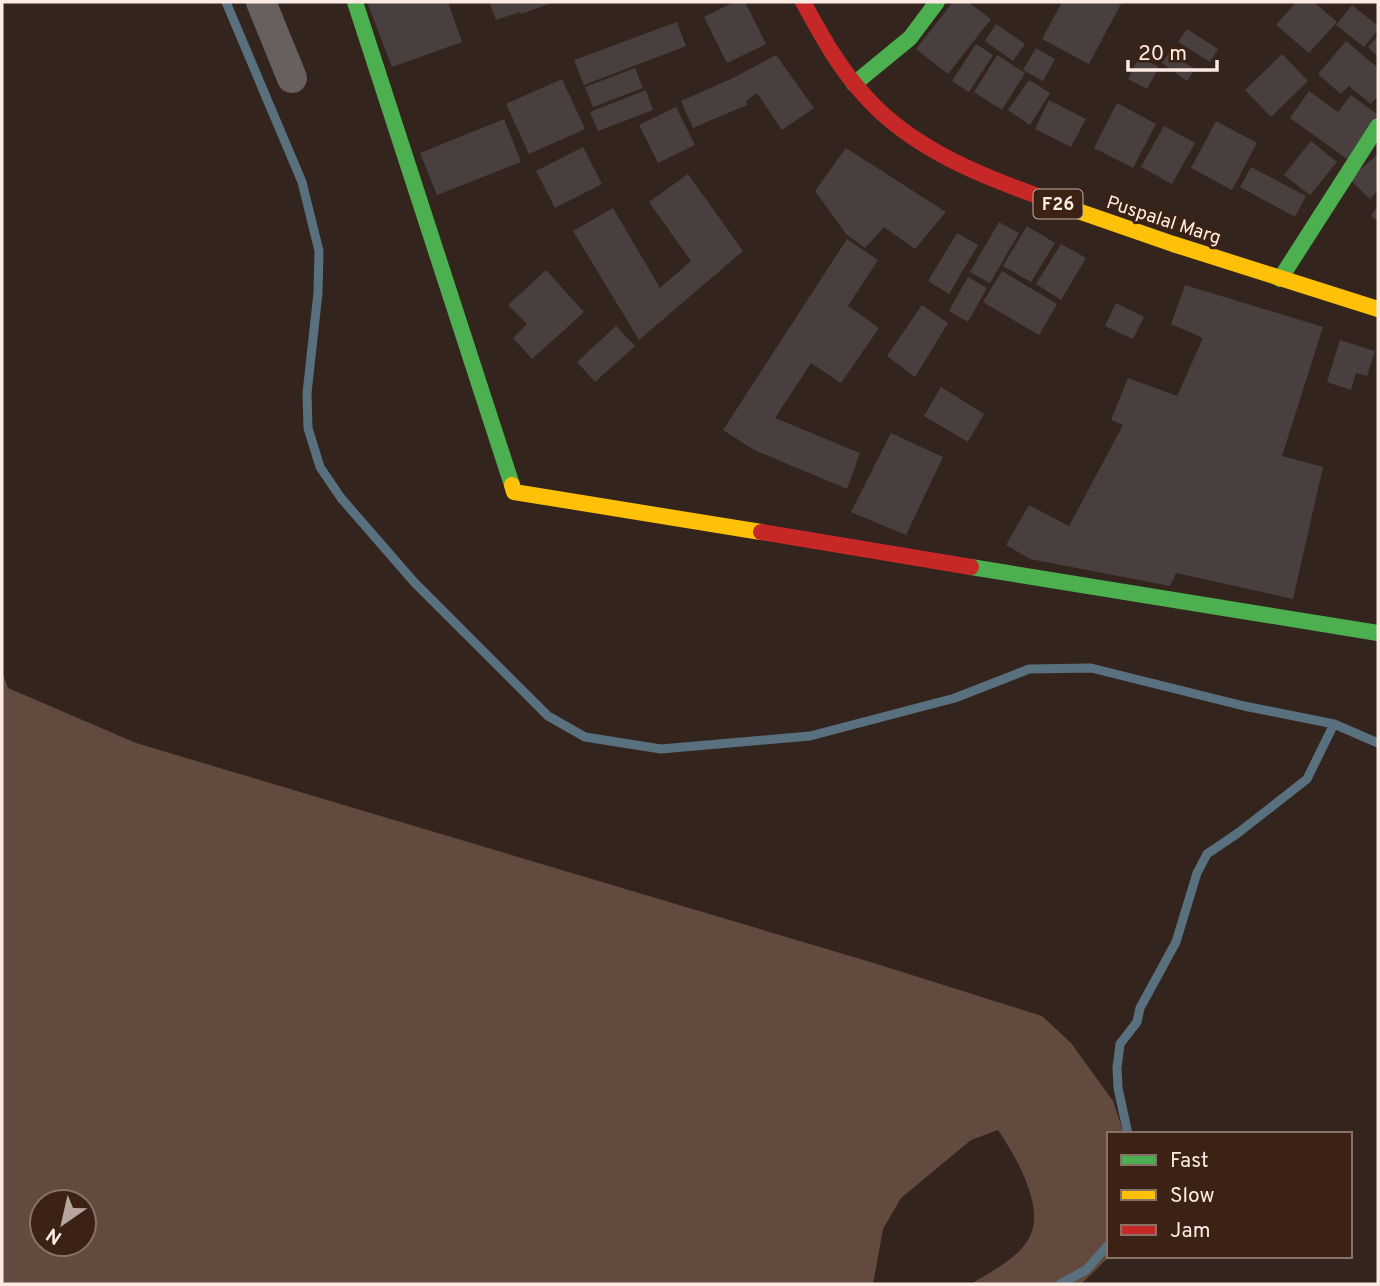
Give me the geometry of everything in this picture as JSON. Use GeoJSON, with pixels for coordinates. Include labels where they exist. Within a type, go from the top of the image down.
{"type":"FeatureCollection","features":[{"type":"Feature","properties":{"kind":"street"},"geometry":{"type":"LineString","coordinates":[[261,2],[292,78]]}},
{"type":"Feature","properties":{"kind":"street"},"geometry":{"type":"LineString","coordinates":[[355,2],[514,492],[1378,633]]}},
{"type":"Feature","properties":{"kind":"street","name":"Puspalal Marg"},"geometry":{"type":"LineString","coordinates":[[803,2],[831,53],[854,84],[879,110],[907,133],[982,175],[1100,220],[1378,309]]}},
{"type":"Feature","properties":{"kind":"street"},"geometry":{"type":"LineString","coordinates":[[854,84],[898,50],[926,23],[937,2]]}},
{"type":"Feature","properties":{"kind":"street"},"geometry":{"type":"LineString","coordinates":[[1280,279],[1378,126]]}},
{"type":"Feature","properties":{"kind":"shaded area"},"geometry":{"type":"Polygon","coordinates":[[[2,672],[8,688],[136,743],[877,964],[1042,1016],[1071,1043],[1113,1101],[1123,1132],[1107,1132],[1108,1258],[1081,1284],[971,1284],[1004,1264],[1019,1251],[1030,1236],[1034,1224],[1034,1210],[1026,1181],[998,1130],[971,1140],[901,1198],[883,1229],[873,1284],[2,1284],[2,672]]]}},
{"type":"Feature","properties":{"kind":"building"},"geometry":{"type":"Polygon","coordinates":[[[367,2],[448,2],[462,42],[392,67],[367,2]]]}},
{"type":"Feature","properties":{"kind":"building"},"geometry":{"type":"Polygon","coordinates":[[[489,2],[555,2],[496,20],[489,2]]]}},
{"type":"Feature","properties":{"kind":"building"},"geometry":{"type":"Polygon","coordinates":[[[734,2],[745,2],[766,44],[727,63],[704,17],[734,2]]]}},
{"type":"Feature","properties":{"kind":"building"},"geometry":{"type":"Polygon","coordinates":[[[953,2],[968,2],[991,19],[948,74],[916,49],[953,2]]]}},
{"type":"Feature","properties":{"kind":"building"},"geometry":{"type":"Polygon","coordinates":[[[1062,2],[1122,2],[1089,64],[1042,39],[1062,2]]]}},
{"type":"Feature","properties":{"kind":"building"},"geometry":{"type":"Polygon","coordinates":[[[1296,2],[1314,2],[1337,22],[1309,53],[1276,25],[1296,2]]]}},
{"type":"Feature","properties":{"kind":"building"},"geometry":{"type":"Polygon","coordinates":[[[1352,5],[1378,26],[1378,30],[1364,47],[1336,25],[1352,5]]]}},
{"type":"Feature","properties":{"kind":"building"},"geometry":{"type":"Polygon","coordinates":[[[677,22],[686,46],[584,85],[574,60],[677,22]]]}},
{"type":"Feature","properties":{"kind":"building"},"geometry":{"type":"Polygon","coordinates":[[[996,24],[1025,44],[1013,61],[985,41],[996,24]]]}},
{"type":"Feature","properties":{"kind":"building"},"geometry":{"type":"Polygon","coordinates":[[[1187,29],[1218,49],[1210,62],[1178,42],[1187,29]]]}},
{"type":"Feature","properties":{"kind":"building"},"geometry":{"type":"Polygon","coordinates":[[[1378,36],[1378,57],[1368,47],[1378,36]]]}},
{"type":"Feature","properties":{"kind":"building"},"geometry":{"type":"Polygon","coordinates":[[[1346,41],[1378,68],[1378,96],[1371,104],[1349,86],[1341,94],[1318,74],[1346,41]]]}},
{"type":"Feature","properties":{"kind":"building"},"geometry":{"type":"Polygon","coordinates":[[[976,44],[993,55],[969,92],[952,81],[976,44]]]}},
{"type":"Feature","properties":{"kind":"building"},"geometry":{"type":"Polygon","coordinates":[[[1036,48],[1055,59],[1043,81],[1023,70],[1036,48]]]}},
{"type":"Feature","properties":{"kind":"building"},"geometry":{"type":"Polygon","coordinates":[[[1169,53],[1195,69],[1187,81],[1162,63],[1169,53]]]}},
{"type":"Feature","properties":{"kind":"building"},"geometry":{"type":"Polygon","coordinates":[[[1282,54],[1308,81],[1271,117],[1245,90],[1282,54]]]}},
{"type":"Feature","properties":{"kind":"building"},"geometry":{"type":"Polygon","coordinates":[[[776,55],[814,108],[782,130],[757,93],[746,101],[747,105],[693,128],[681,101],[776,55]]]}},
{"type":"Feature","properties":{"kind":"building"},"geometry":{"type":"Polygon","coordinates":[[[997,55],[1025,73],[1002,110],[974,92],[997,55]]]}},
{"type":"Feature","properties":{"kind":"building"},"geometry":{"type":"Polygon","coordinates":[[[1139,57],[1159,67],[1147,89],[1128,79],[1139,57]]]}},
{"type":"Feature","properties":{"kind":"building"},"geometry":{"type":"Polygon","coordinates":[[[635,68],[643,88],[593,107],[585,87],[635,68]]]}},
{"type":"Feature","properties":{"kind":"building"},"geometry":{"type":"Polygon","coordinates":[[[562,79],[585,129],[529,154],[506,104],[562,79]]]}},
{"type":"Feature","properties":{"kind":"building"},"geometry":{"type":"Polygon","coordinates":[[[1029,80],[1050,93],[1030,125],[1008,110],[1029,80]]]}},
{"type":"Feature","properties":{"kind":"building"},"geometry":{"type":"Polygon","coordinates":[[[646,90],[653,110],[598,131],[590,112],[646,90]]]}},
{"type":"Feature","properties":{"kind":"building"},"geometry":{"type":"Polygon","coordinates":[[[1309,91],[1338,112],[1351,95],[1378,115],[1347,159],[1290,118],[1309,91]]]}},
{"type":"Feature","properties":{"kind":"building"},"geometry":{"type":"Polygon","coordinates":[[[1049,100],[1086,119],[1071,147],[1035,129],[1049,100]]]}},
{"type":"Feature","properties":{"kind":"building"},"geometry":{"type":"Polygon","coordinates":[[[1117,103],[1156,124],[1133,168],[1094,148],[1117,103]]]}},
{"type":"Feature","properties":{"kind":"building"},"geometry":{"type":"Polygon","coordinates":[[[676,107],[695,145],[658,163],[639,125],[676,107]]]}},
{"type":"Feature","properties":{"kind":"building"},"geometry":{"type":"Polygon","coordinates":[[[504,119],[521,162],[437,195],[420,153],[504,119]]]}},
{"type":"Feature","properties":{"kind":"building"},"geometry":{"type":"Polygon","coordinates":[[[1216,121],[1257,143],[1232,190],[1191,168],[1216,121]]]}},
{"type":"Feature","properties":{"kind":"building"},"geometry":{"type":"Polygon","coordinates":[[[1164,126],[1195,143],[1172,184],[1141,167],[1164,126]]]}},
{"type":"Feature","properties":{"kind":"building"},"geometry":{"type":"Polygon","coordinates":[[[1311,141],[1337,162],[1310,195],[1284,175],[1311,141]]]}},
{"type":"Feature","properties":{"kind":"building"},"geometry":{"type":"Polygon","coordinates":[[[583,147],[602,184],[555,208],[536,171],[583,147]]]}},
{"type":"Feature","properties":{"kind":"building"},"geometry":{"type":"Polygon","coordinates":[[[846,148],[946,212],[915,249],[884,227],[865,248],[847,235],[815,191],[846,148]]]}},
{"type":"Feature","properties":{"kind":"building"},"geometry":{"type":"Polygon","coordinates":[[[1378,154],[1378,190],[1370,199],[1349,179],[1378,154]]]}},
{"type":"Feature","properties":{"kind":"building"},"geometry":{"type":"Polygon","coordinates":[[[1251,167],[1306,196],[1295,217],[1240,187],[1251,167]]]}},
{"type":"Feature","properties":{"kind":"building"},"geometry":{"type":"Polygon","coordinates":[[[688,174],[743,251],[639,340],[573,231],[613,208],[660,288],[691,261],[649,202],[688,174]]]}},
{"type":"Feature","properties":{"kind":"building"},"geometry":{"type":"Polygon","coordinates":[[[1378,205],[1378,221],[1371,216],[1378,205]]]}},
{"type":"Feature","properties":{"kind":"building"},"geometry":{"type":"Polygon","coordinates":[[[999,222],[1019,233],[990,283],[970,272],[999,222]]]}},
{"type":"Feature","properties":{"kind":"building"},"geometry":{"type":"Polygon","coordinates":[[[1027,226],[1055,243],[1031,282],[1003,266],[1027,226]]]}},
{"type":"Feature","properties":{"kind":"building"},"geometry":{"type":"Polygon","coordinates":[[[957,233],[978,245],[949,294],[928,281],[957,233]]]}},
{"type":"Feature","properties":{"kind":"building"},"geometry":{"type":"Polygon","coordinates":[[[847,239],[878,260],[848,306],[879,328],[841,383],[811,363],[775,418],[860,453],[847,489],[754,450],[723,430],[847,239]]]}},
{"type":"Feature","properties":{"kind":"building"},"geometry":{"type":"Polygon","coordinates":[[[1061,244],[1086,258],[1061,300],[1036,284],[1061,244]]]}},
{"type":"Feature","properties":{"kind":"building"},"geometry":{"type":"Polygon","coordinates":[[[546,270],[584,312],[532,359],[513,338],[527,324],[508,305],[546,270]]]}},
{"type":"Feature","properties":{"kind":"building"},"geometry":{"type":"Polygon","coordinates":[[[1002,271],[1057,304],[1039,335],[983,302],[1002,271]]]}},
{"type":"Feature","properties":{"kind":"building"},"geometry":{"type":"Polygon","coordinates":[[[968,277],[987,288],[968,322],[949,311],[968,277]]]}},
{"type":"Feature","properties":{"kind":"building"},"geometry":{"type":"Polygon","coordinates":[[[1185,285],[1323,327],[1282,456],[1323,467],[1293,599],[1176,573],[1170,586],[1030,559],[1006,545],[1029,505],[1069,526],[1123,425],[1111,420],[1128,378],[1177,396],[1203,338],[1171,324],[1185,285]]]}},
{"type":"Feature","properties":{"kind":"building"},"geometry":{"type":"Polygon","coordinates":[[[1116,303],[1144,317],[1133,339],[1105,326],[1116,303]]]}},
{"type":"Feature","properties":{"kind":"building"},"geometry":{"type":"Polygon","coordinates":[[[922,305],[948,323],[915,377],[887,356],[922,305]]]}},
{"type":"Feature","properties":{"kind":"building"},"geometry":{"type":"Polygon","coordinates":[[[616,326],[635,346],[595,382],[577,362],[616,326]]]}},
{"type":"Feature","properties":{"kind":"building"},"geometry":{"type":"Polygon","coordinates":[[[1340,340],[1375,351],[1367,376],[1356,373],[1351,390],[1327,382],[1340,340]]]}},
{"type":"Feature","properties":{"kind":"building"},"geometry":{"type":"Polygon","coordinates":[[[941,387],[984,414],[968,442],[924,416],[941,387]]]}},
{"type":"Feature","properties":{"kind":"building"},"geometry":{"type":"Polygon","coordinates":[[[891,433],[943,457],[906,535],[851,512],[891,433]]]}},
{"type":"Feature","properties":{"kind":"waterway"},"geometry":{"type":"LineString","coordinates":[[226,2],[302,182],[319,251],[318,293],[307,393],[308,428],[320,467],[341,498],[414,582],[548,716],[585,737],[661,749],[810,736],[955,698],[1029,669],[1091,668],[1244,706],[1334,724],[1378,743]]}},
{"type":"Feature","properties":{"kind":"waterway"},"geometry":{"type":"LineString","coordinates":[[1128,1132],[1118,1088],[1120,1044],[1137,1022],[1140,1008],[1176,942],[1197,873],[1207,854],[1307,779],[1334,724]]}},
{"type":"Feature","properties":{"kind":"waterway"},"geometry":{"type":"LineString","coordinates":[[1060,1284],[1086,1270],[1107,1246]]}},
{"type":"Feature","properties":{"kind":"traffic: fast"},"geometry":{"type":"LineString","coordinates":[[355,2],[512,485]]}},
{"type":"Feature","properties":{"kind":"traffic: fast"},"geometry":{"type":"LineString","coordinates":[[854,84],[910,38],[937,2]]}},
{"type":"Feature","properties":{"kind":"traffic: fast"},"geometry":{"type":"LineString","coordinates":[[1280,279],[1378,126]]}},
{"type":"Feature","properties":{"kind":"traffic: fast"},"geometry":{"type":"LineString","coordinates":[[971,567],[1378,633]]}},
{"type":"Feature","properties":{"kind":"traffic: slow"},"geometry":{"type":"LineString","coordinates":[[1075,210],[1378,309]]}},
{"type":"Feature","properties":{"kind":"traffic: slow"},"geometry":{"type":"LineString","coordinates":[[512,485],[514,492],[761,532]]}},
{"type":"Feature","properties":{"kind":"traffic: jam"},"geometry":{"type":"LineString","coordinates":[[803,2],[847,74],[886,117],[910,136],[990,178],[1075,210]]}},
{"type":"Feature","properties":{"kind":"traffic: jam"},"geometry":{"type":"LineString","coordinates":[[761,532],[971,567]]}}]}
